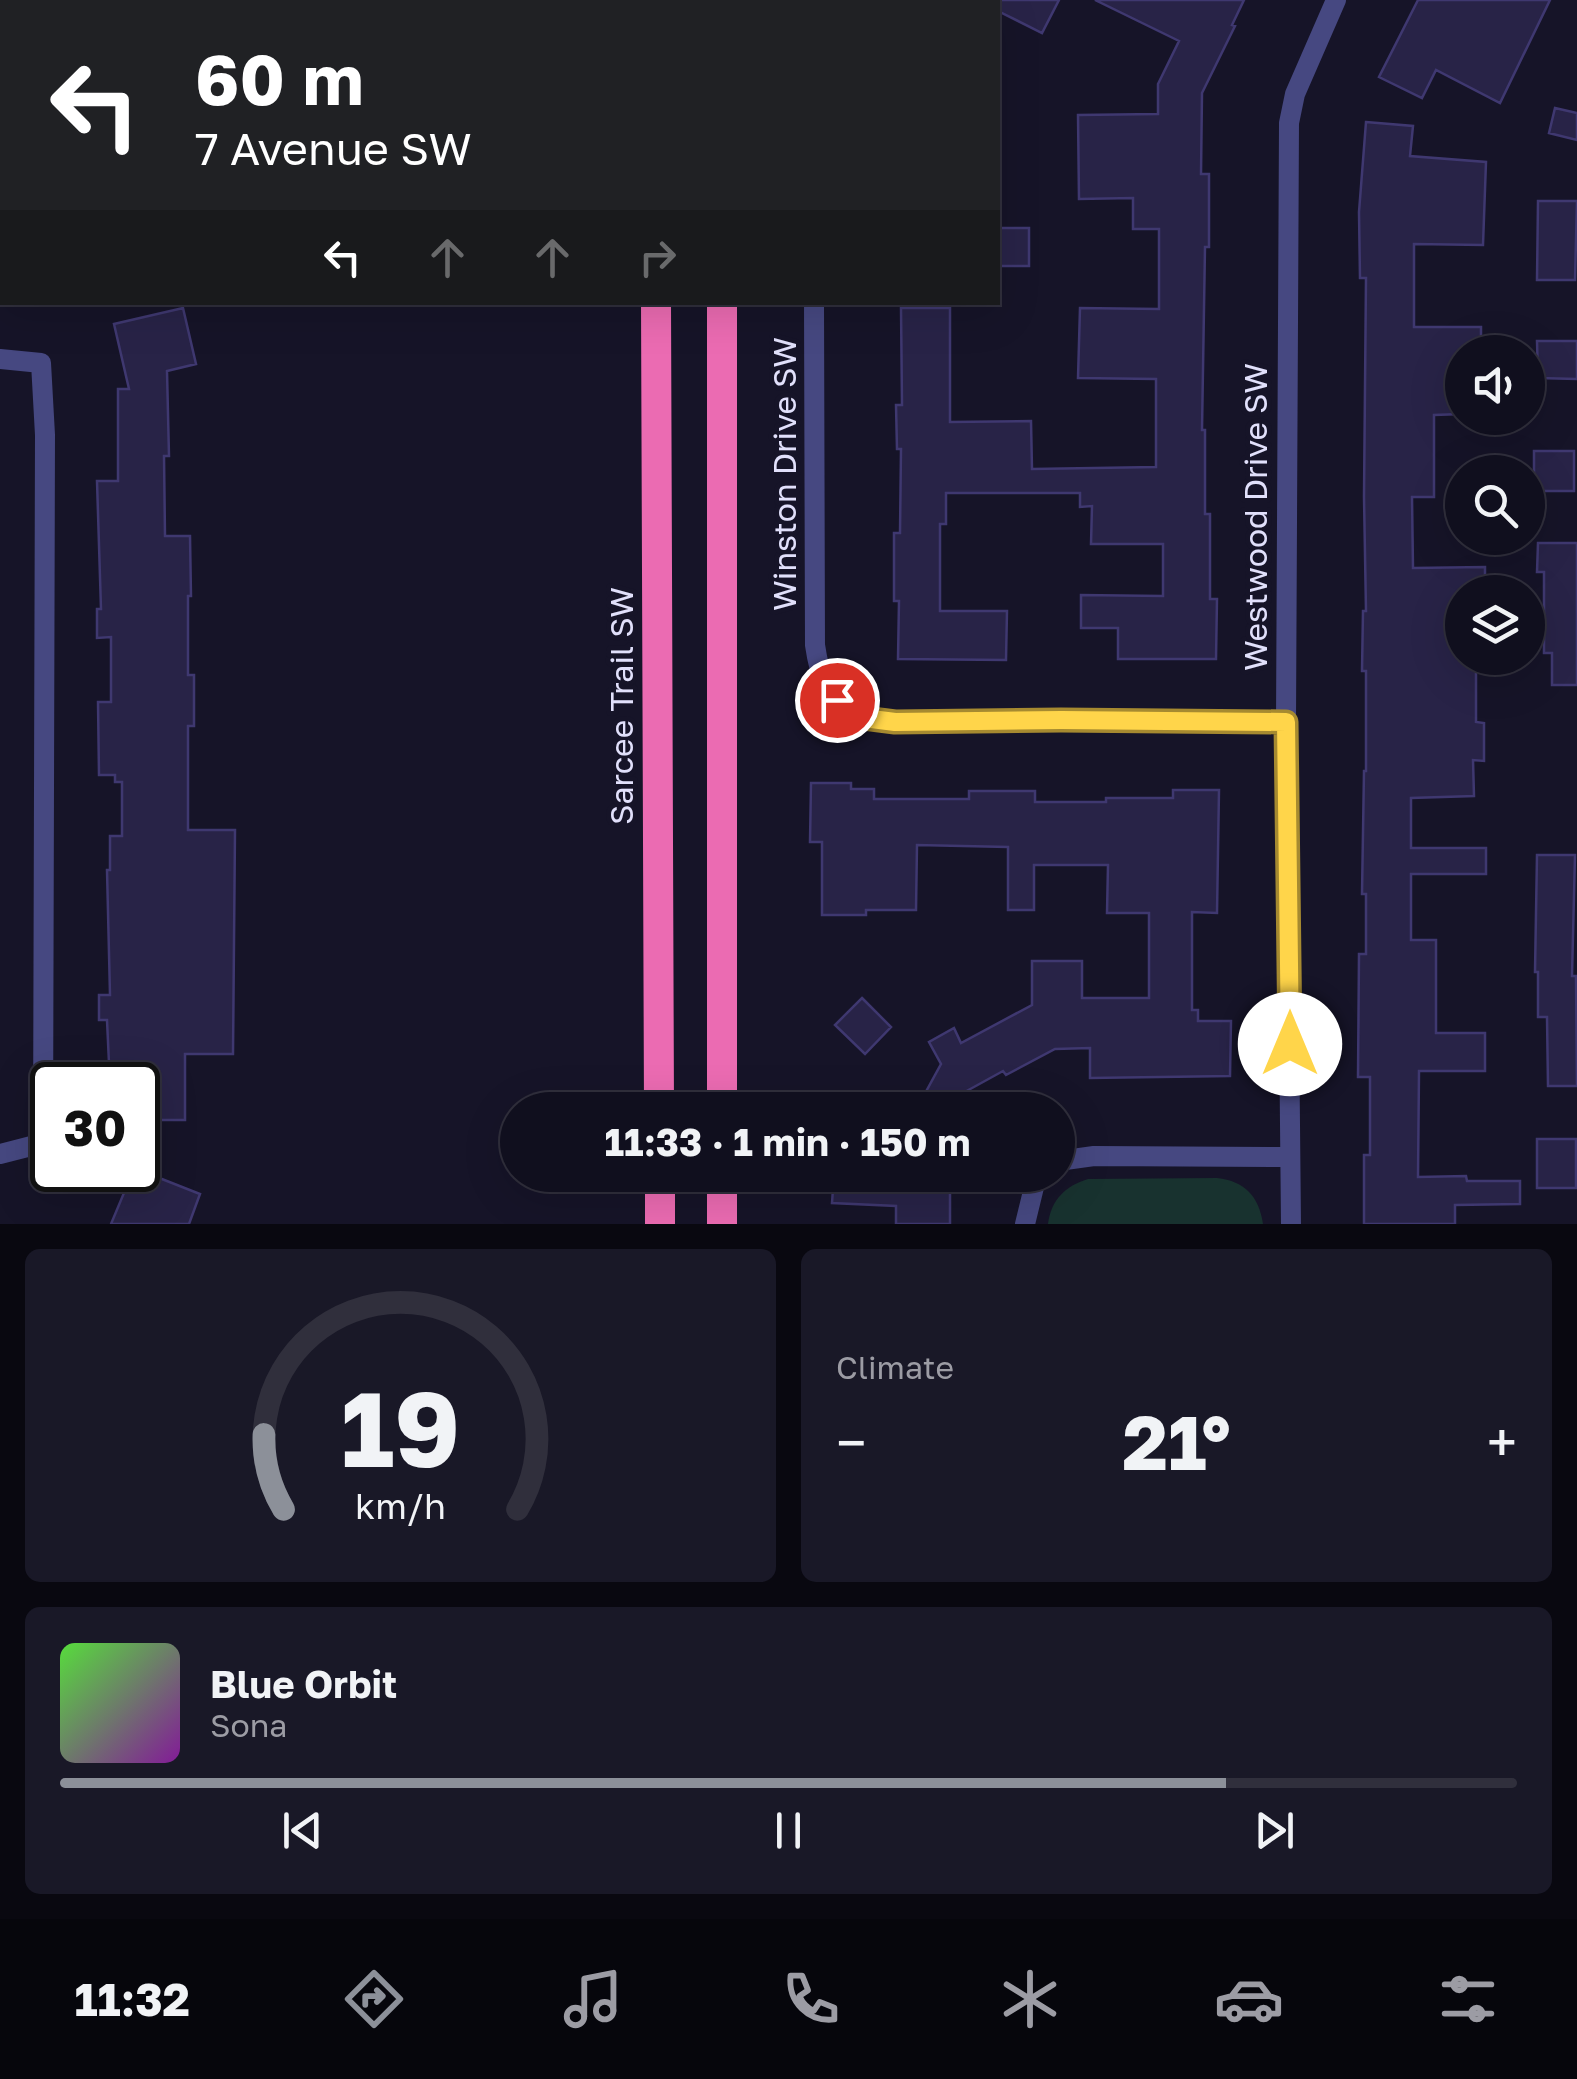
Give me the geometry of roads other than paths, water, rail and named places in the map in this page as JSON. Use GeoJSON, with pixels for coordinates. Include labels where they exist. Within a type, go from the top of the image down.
{"type":"FeatureCollection","features":[{"type":"Feature","properties":{"kind":"highway","name":"Sarcee Trail SW"},"geometry":{"type":"LineString","coordinates":[[656,305],[660,1092]]}},
{"type":"Feature","properties":{"kind":"highway"},"geometry":{"type":"LineString","coordinates":[[722,305],[722,1092]]}},
{"type":"Feature","properties":{"kind":"highway"},"geometry":{"type":"LineString","coordinates":[[660,1192],[660,1224]]}},
{"type":"Feature","properties":{"kind":"highway"},"geometry":{"type":"LineString","coordinates":[[722,1192],[722,1224]]}},
{"type":"Feature","properties":{"kind":"street","name":"Westwood Drive SW"},"geometry":{"type":"LineString","coordinates":[[1291,1224],[1286,722],[1289,123],[1294,94],[1336,0]]}},
{"type":"Feature","properties":{"kind":"street","name":"Winston Drive SW"},"geometry":{"type":"LineString","coordinates":[[814,305],[815,645],[819,674],[833,698],[856,717],[895,722],[1286,722]]}},
{"type":"Feature","properties":{"kind":"street"},"geometry":{"type":"LineString","coordinates":[[0,359],[42,363],[45,436],[43,1143],[0,1154]]}},
{"type":"Feature","properties":{"kind":"street"},"geometry":{"type":"LineString","coordinates":[[1075,1159],[1290,1158]]}},
{"type":"Feature","properties":{"kind":"street"},"geometry":{"type":"LineString","coordinates":[[1025,1224],[1034,1192]]}}]}
